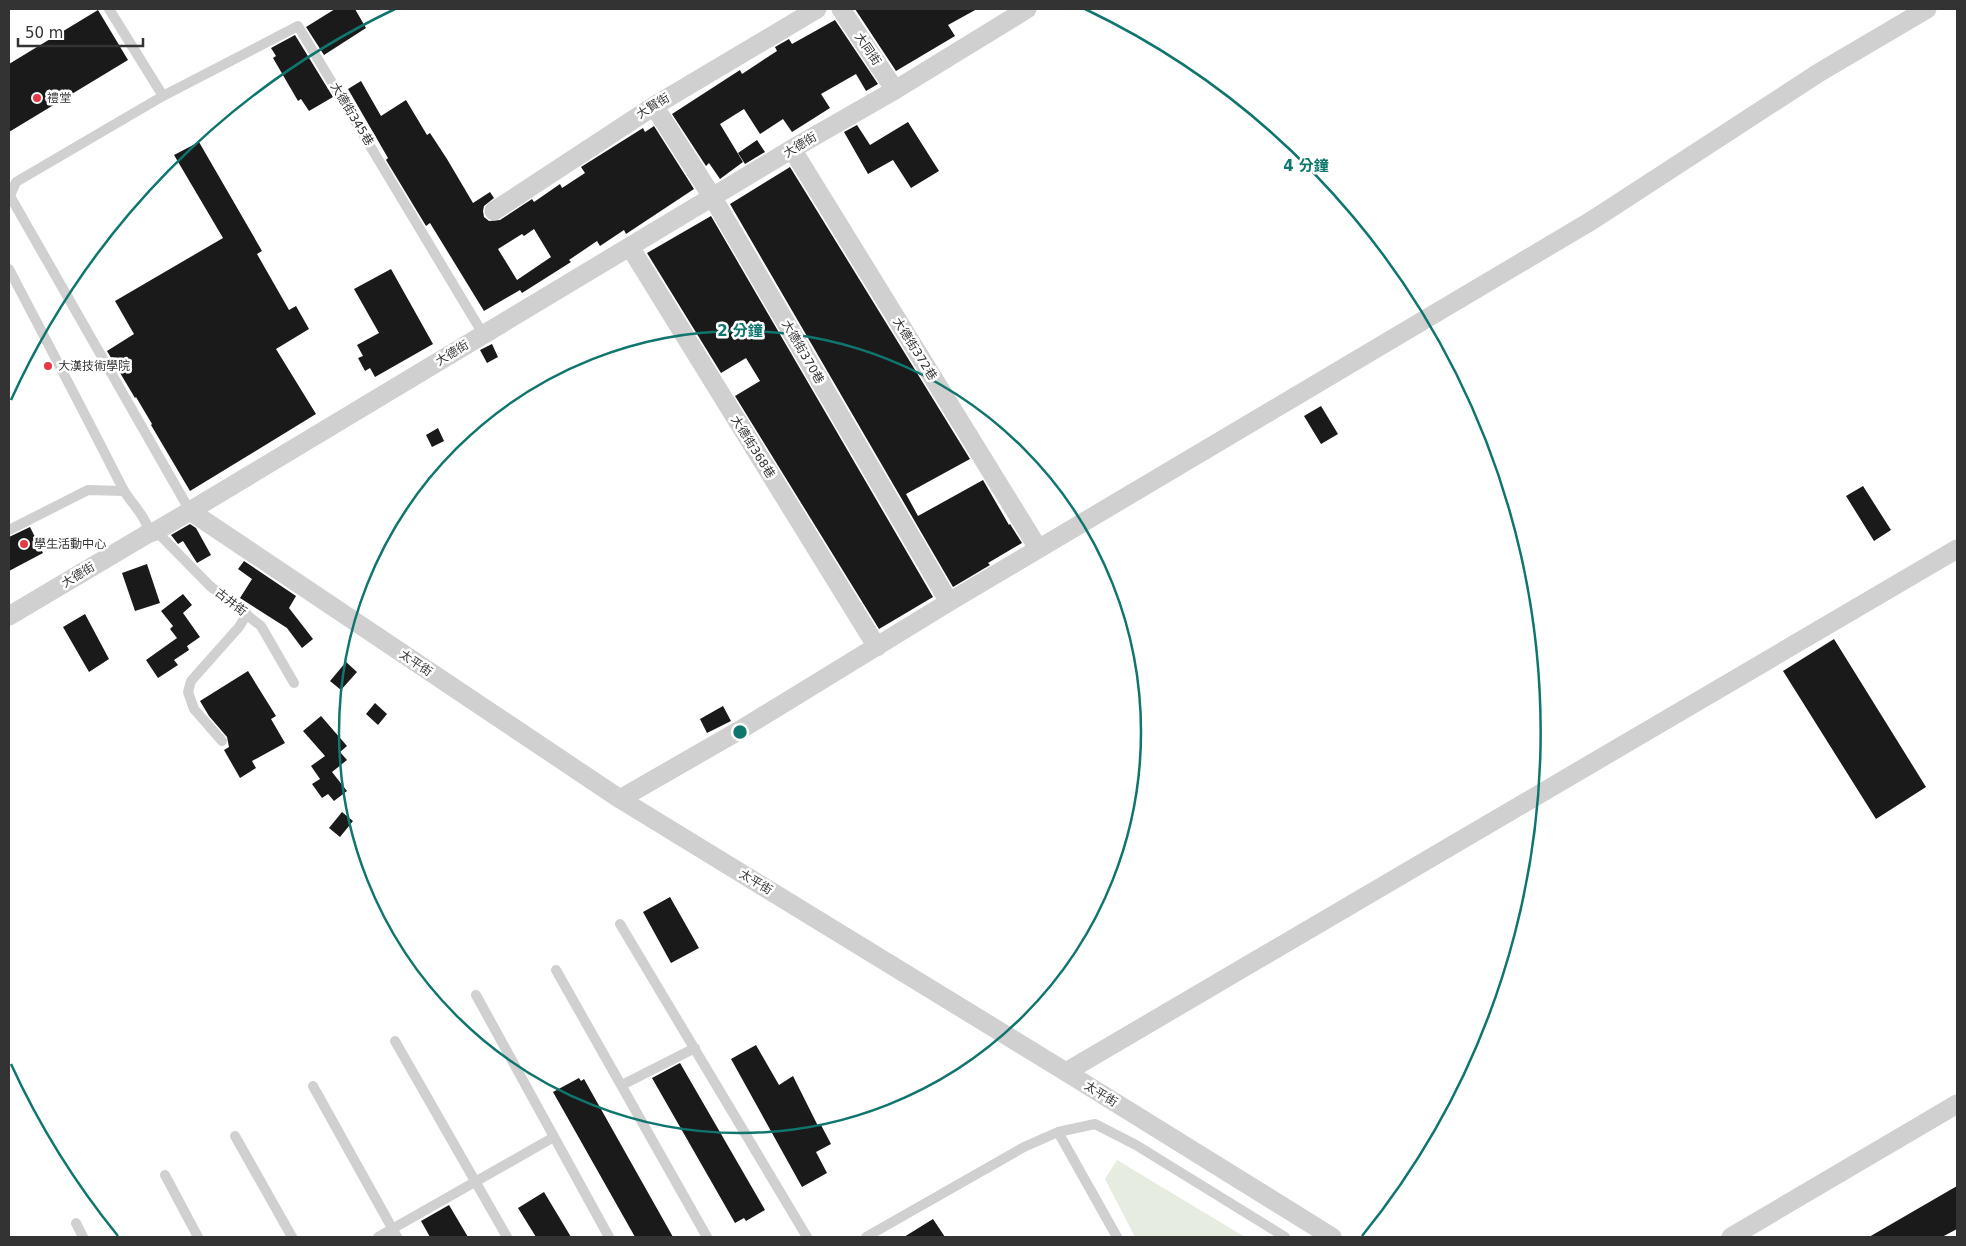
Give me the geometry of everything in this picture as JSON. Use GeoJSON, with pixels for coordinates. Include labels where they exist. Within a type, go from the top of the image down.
{"type":"FeatureCollection","features":[{"type":"Feature","properties":{"kind":"street","name":"大賢街"},"geometry":{"type":"LineString","coordinates":[[494,211],[654,106],[817,9]]}},
{"type":"Feature","properties":{"kind":"street","name":"大同街"},"geometry":{"type":"LineString","coordinates":[[841,9],[895,90]]}},
{"type":"Feature","properties":{"kind":"street","name":"大德街"},"geometry":{"type":"LineString","coordinates":[[9,616],[190,511],[792,149],[895,90],[1027,9]]}},
{"type":"Feature","properties":{"kind":"street"},"geometry":{"type":"LineString","coordinates":[[620,799],[740,730],[1038,548],[1590,221],[1820,72],[1927,9]]}},
{"type":"Feature","properties":{"kind":"street","name":"大德街370巷"},"geometry":{"type":"LineString","coordinates":[[654,106],[713,198],[949,602]]}},
{"type":"Feature","properties":{"kind":"street","name":"大德街372巷"},"geometry":{"type":"LineString","coordinates":[[792,149],[1038,548]]}},
{"type":"Feature","properties":{"kind":"street","name":"大德街368巷"},"geometry":{"type":"LineString","coordinates":[[630,247],[877,647]]}},
{"type":"Feature","properties":{"kind":"street","name":"太平街"},"geometry":{"type":"LineString","coordinates":[[190,511],[620,799],[1332,1237]]}},
{"type":"Feature","properties":{"kind":"street"},"geometry":{"type":"LineString","coordinates":[[1066,1072],[1957,549]]}},
{"type":"Feature","properties":{"kind":"street"},"geometry":{"type":"LineString","coordinates":[[1731,1237],[1957,1104]]}},
{"type":"Feature","properties":{"kind":"lane"},"geometry":{"type":"LineString","coordinates":[[110,9],[163,96],[16,182],[10,196],[190,511]]}},
{"type":"Feature","properties":{"kind":"lane","name":"大德街345巷"},"geometry":{"type":"LineString","coordinates":[[163,96],[298,26],[483,334]]}},
{"type":"Feature","properties":{"kind":"lane","name":"古井街"},"geometry":{"type":"LineString","coordinates":[[9,269],[124,491],[153,532],[210,586],[261,626],[294,683]]}},
{"type":"Feature","properties":{"kind":"lane"},"geometry":{"type":"LineString","coordinates":[[9,530],[88,490],[124,491]]}},
{"type":"Feature","properties":{"kind":"lane"},"geometry":{"type":"LineString","coordinates":[[222,741],[194,708],[188,692],[191,681],[239,627],[247,614]]}},
{"type":"Feature","properties":{"kind":"lane"},"geometry":{"type":"LineString","coordinates":[[620,924],[807,1237]]}},
{"type":"Feature","properties":{"kind":"lane"},"geometry":{"type":"LineString","coordinates":[[556,970],[707,1237]]}},
{"type":"Feature","properties":{"kind":"lane"},"geometry":{"type":"LineString","coordinates":[[476,995],[609,1237]]}},
{"type":"Feature","properties":{"kind":"lane"},"geometry":{"type":"LineString","coordinates":[[395,1041],[507,1237]]}},
{"type":"Feature","properties":{"kind":"lane"},"geometry":{"type":"LineString","coordinates":[[622,1086],[695,1048]]}},
{"type":"Feature","properties":{"kind":"lane"},"geometry":{"type":"LineString","coordinates":[[312,1086],[395,1233]]}},
{"type":"Feature","properties":{"kind":"lane"},"geometry":{"type":"LineString","coordinates":[[866,1237],[1024,1147],[1058,1132],[1095,1124],[1136,1145],[1285,1237]]}},
{"type":"Feature","properties":{"kind":"lane"},"geometry":{"type":"LineString","coordinates":[[1058,1132],[1117,1237]]}},
{"type":"Feature","properties":{"kind":"lane"},"geometry":{"type":"LineString","coordinates":[[235,1136],[292,1237]]}},
{"type":"Feature","properties":{"kind":"lane"},"geometry":{"type":"LineString","coordinates":[[378,1237],[395,1233],[476,1182],[554,1137]]}},
{"type":"Feature","properties":{"kind":"lane"},"geometry":{"type":"LineString","coordinates":[[164,1175],[198,1237]]}},
{"type":"Feature","properties":{"kind":"lane"},"geometry":{"type":"LineString","coordinates":[[76,1223],[84,1237]]}},
{"type":"Feature","properties":{"kind":"shaded area"},"geometry":{"type":"Polygon","coordinates":[[[1117,1160],[1245,1237],[1135,1237],[1105,1179],[1117,1160]]]}},
{"type":"Feature","properties":{"kind":"building"},"geometry":{"type":"Polygon","coordinates":[[[335,9],[355,9],[366,28],[324,55],[306,27],[335,9]]]}},
{"type":"Feature","properties":{"kind":"building"},"geometry":{"type":"Polygon","coordinates":[[[855,9],[977,9],[948,25],[955,36],[896,71],[855,9]]]}},
{"type":"Feature","properties":{"kind":"building","name":"禮堂"},"geometry":{"type":"Polygon","coordinates":[[[98,10],[128,60],[9,132],[9,64],[98,10]]]}},
{"type":"Feature","properties":{"kind":"building"},"geometry":{"type":"Polygon","coordinates":[[[835,20],[878,84],[866,91],[856,74],[821,94],[830,108],[792,132],[783,119],[760,134],[744,109],[720,124],[743,162],[720,179],[709,163],[706,166],[672,114],[740,70],[742,74],[777,51],[775,47],[789,39],[792,44],[835,20]]]}},
{"type":"Feature","properties":{"kind":"building"},"geometry":{"type":"Polygon","coordinates":[[[295,35],[333,97],[309,111],[301,99],[298,101],[273,58],[276,56],[271,48],[295,35]]]}},
{"type":"Feature","properties":{"kind":"building"},"geometry":{"type":"Polygon","coordinates":[[[361,81],[381,116],[406,100],[427,135],[430,133],[447,159],[473,203],[490,192],[494,198],[484,206],[483,211],[484,217],[489,221],[500,220],[532,199],[534,202],[560,184],[562,188],[585,173],[581,167],[643,128],[645,132],[654,126],[694,189],[626,234],[624,230],[600,246],[597,241],[569,260],[571,262],[522,293],[520,290],[484,311],[430,223],[426,226],[386,160],[388,158],[348,89],[361,81]],[[534,229],[498,249],[517,280],[551,257],[534,229]]]}},
{"type":"Feature","properties":{"kind":"building"},"geometry":{"type":"Polygon","coordinates":[[[908,122],[939,171],[911,188],[893,160],[868,174],[844,132],[857,125],[870,145],[908,122]]]}},
{"type":"Feature","properties":{"kind":"building"},"geometry":{"type":"Polygon","coordinates":[[[757,140],[765,152],[745,164],[738,153],[757,140]]]}},
{"type":"Feature","properties":{"kind":"building"},"geometry":{"type":"Polygon","coordinates":[[[199,142],[262,251],[257,254],[289,310],[296,306],[309,329],[276,349],[316,414],[190,491],[107,351],[134,334],[115,301],[223,238],[174,155],[199,142]]]}},
{"type":"Feature","properties":{"kind":"building"},"geometry":{"type":"Polygon","coordinates":[[[790,167],[970,459],[906,494],[918,516],[983,480],[1009,525],[1022,543],[953,587],[730,204],[790,167]]]}},
{"type":"Feature","properties":{"kind":"building"},"geometry":{"type":"Polygon","coordinates":[[[711,216],[933,597],[879,629],[735,396],[760,381],[746,358],[721,373],[647,253],[711,216]]]}},
{"type":"Feature","properties":{"kind":"building"},"geometry":{"type":"Polygon","coordinates":[[[391,269],[433,344],[375,377],[370,368],[365,371],[358,358],[363,356],[357,345],[379,333],[354,289],[391,269]]]}},
{"type":"Feature","properties":{"kind":"building"},"geometry":{"type":"Polygon","coordinates":[[[492,344],[498,357],[487,363],[480,350],[492,344]]]}},
{"type":"Feature","properties":{"kind":"building"},"geometry":{"type":"Polygon","coordinates":[[[1321,406],[1338,434],[1321,444],[1304,416],[1321,406]]]}},
{"type":"Feature","properties":{"kind":"building"},"geometry":{"type":"Polygon","coordinates":[[[438,428],[444,441],[432,447],[426,435],[438,428]]]}},
{"type":"Feature","properties":{"kind":"building"},"geometry":{"type":"Polygon","coordinates":[[[1863,486],[1891,530],[1874,541],[1846,496],[1863,486]]]}},
{"type":"Feature","properties":{"kind":"building"},"geometry":{"type":"Polygon","coordinates":[[[190,524],[196,528],[211,555],[197,563],[183,541],[178,544],[171,535],[190,524]]]}},
{"type":"Feature","properties":{"kind":"building","name":"學生活動中心"},"geometry":{"type":"Polygon","coordinates":[[[30,527],[43,553],[9,571],[9,537],[30,527]]]}},
{"type":"Feature","properties":{"kind":"building"},"geometry":{"type":"Polygon","coordinates":[[[244,561],[296,596],[289,608],[313,639],[302,648],[287,628],[240,598],[252,579],[238,569],[244,561]]]}},
{"type":"Feature","properties":{"kind":"building"},"geometry":{"type":"Polygon","coordinates":[[[147,564],[160,603],[135,611],[122,573],[147,564]]]}},
{"type":"Feature","properties":{"kind":"building"},"geometry":{"type":"Polygon","coordinates":[[[183,594],[192,605],[183,613],[200,637],[187,646],[189,650],[174,660],[178,665],[158,678],[146,660],[177,638],[170,629],[173,626],[161,611],[183,594]]]}},
{"type":"Feature","properties":{"kind":"building"},"geometry":{"type":"Polygon","coordinates":[[[85,614],[109,659],[89,672],[63,627],[85,614]]]}},
{"type":"Feature","properties":{"kind":"building"},"geometry":{"type":"Polygon","coordinates":[[[1834,639],[1926,787],[1876,819],[1783,671],[1834,639]]]}},
{"type":"Feature","properties":{"kind":"building"},"geometry":{"type":"Polygon","coordinates":[[[346,662],[357,672],[341,690],[330,681],[346,662]]]}},
{"type":"Feature","properties":{"kind":"building"},"geometry":{"type":"Polygon","coordinates":[[[248,671],[276,716],[271,719],[285,743],[252,761],[256,768],[240,778],[224,750],[229,747],[227,737],[209,716],[200,701],[248,671]]]}},
{"type":"Feature","properties":{"kind":"building"},"geometry":{"type":"Polygon","coordinates":[[[375,703],[387,714],[378,725],[366,714],[375,703]]]}},
{"type":"Feature","properties":{"kind":"building"},"geometry":{"type":"Polygon","coordinates":[[[723,706],[731,721],[707,733],[700,719],[723,706]]]}},
{"type":"Feature","properties":{"kind":"building"},"geometry":{"type":"Polygon","coordinates":[[[321,716],[347,746],[340,752],[347,760],[332,772],[347,791],[334,801],[328,794],[322,798],[312,784],[320,779],[311,766],[325,756],[303,731],[321,716]]]}},
{"type":"Feature","properties":{"kind":"building"},"geometry":{"type":"Polygon","coordinates":[[[342,812],[353,821],[340,837],[329,828],[342,812]]]}},
{"type":"Feature","properties":{"kind":"building"},"geometry":{"type":"Polygon","coordinates":[[[670,897],[699,948],[671,963],[643,912],[670,897]]]}},
{"type":"Feature","properties":{"kind":"building"},"geometry":{"type":"Polygon","coordinates":[[[756,1045],[779,1085],[793,1076],[818,1126],[821,1125],[831,1144],[816,1152],[827,1173],[802,1187],[731,1059],[756,1045]]]}},
{"type":"Feature","properties":{"kind":"building"},"geometry":{"type":"Polygon","coordinates":[[[680,1063],[765,1210],[746,1221],[744,1218],[735,1223],[652,1078],[680,1063]]]}},
{"type":"Feature","properties":{"kind":"building"},"geometry":{"type":"Polygon","coordinates":[[[579,1078],[581,1081],[584,1079],[673,1237],[635,1237],[553,1092],[579,1078]]]}},
{"type":"Feature","properties":{"kind":"building"},"geometry":{"type":"Polygon","coordinates":[[[1957,1186],[1957,1229],[1942,1237],[1869,1237],[1957,1186]]]}},
{"type":"Feature","properties":{"kind":"building"},"geometry":{"type":"Polygon","coordinates":[[[544,1192],[571,1237],[536,1237],[518,1208],[544,1192]]]}},
{"type":"Feature","properties":{"kind":"building"},"geometry":{"type":"Polygon","coordinates":[[[449,1205],[468,1237],[430,1237],[421,1221],[449,1205]]]}},
{"type":"Feature","properties":{"kind":"building"},"geometry":{"type":"Polygon","coordinates":[[[933,1219],[945,1237],[904,1237],[933,1219]]]}},
{"type":"Feature","properties":{"kind":"place","name":"禮堂"},"geometry":{"type":"Point","coordinates":[37,98]}},
{"type":"Feature","properties":{"kind":"place","name":"大漢技術學院"},"geometry":{"type":"Point","coordinates":[48,366]}},
{"type":"Feature","properties":{"kind":"place","name":"學生活動中心"},"geometry":{"type":"Point","coordinates":[24,544]}}]}
